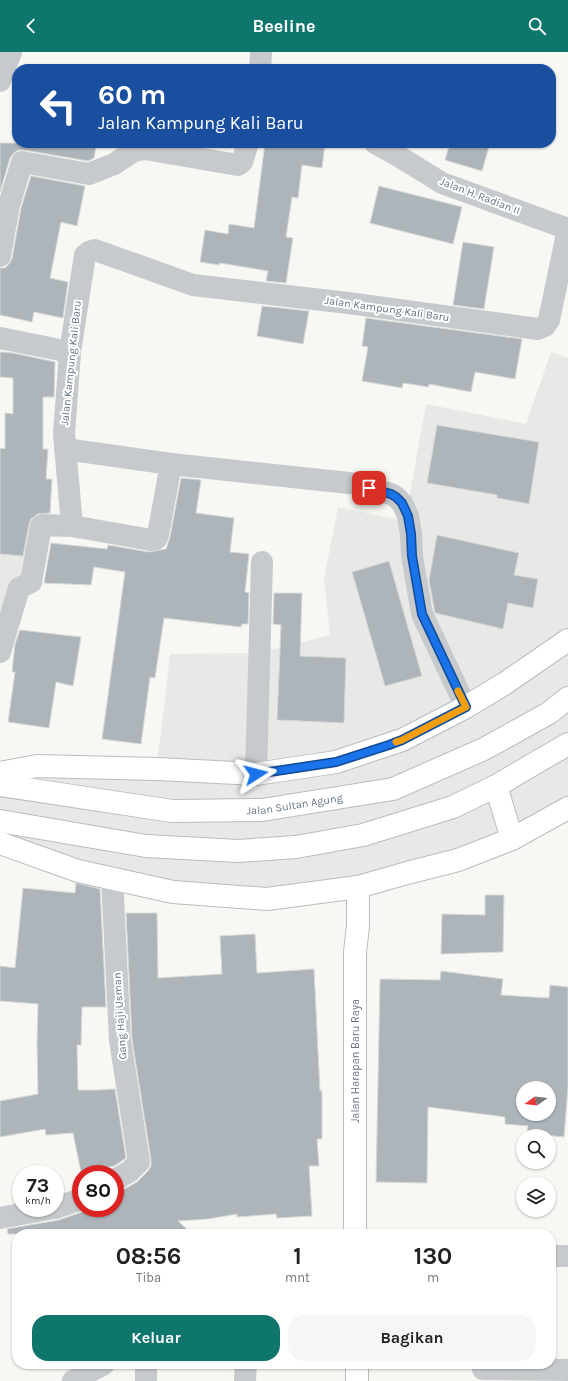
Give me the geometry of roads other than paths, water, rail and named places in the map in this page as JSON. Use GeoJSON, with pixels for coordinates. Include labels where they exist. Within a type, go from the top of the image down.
{"type":"FeatureCollection","features":[{"type":"Feature","properties":{"kind":"main road"},"geometry":{"type":"LineString","coordinates":[[0,773],[37,766],[157,769],[256,774],[336,762],[402,740],[466,707],[504,684],[568,640]]}},
{"type":"Feature","properties":{"kind":"main road","name":"Jalan Sultan Agung"},"geometry":{"type":"LineString","coordinates":[[0,785],[172,811],[262,810],[393,790],[484,749],[549,713],[568,698]]}},
{"type":"Feature","properties":{"kind":"main road"},"geometry":{"type":"LineString","coordinates":[[0,821],[146,846],[238,852],[296,847],[363,835],[453,807],[496,786],[568,744]]}},
{"type":"Feature","properties":{"kind":"main road"},"geometry":{"type":"LineString","coordinates":[[496,786],[512,839]]}},
{"type":"Feature","properties":{"kind":"main road"},"geometry":{"type":"LineString","coordinates":[[0,843],[78,871],[173,892],[267,899],[358,887],[458,860],[512,839],[568,808]]}},
{"type":"Feature","properties":{"kind":"main road","name":"Jalan Harapan Baru Raya"},"geometry":{"type":"LineString","coordinates":[[355,1229],[355,960],[358,887]]}},
{"type":"Feature","properties":{"kind":"main road"},"geometry":{"type":"LineString","coordinates":[[357,1369],[357,1381]]}},
{"type":"Feature","properties":{"kind":"street"},"geometry":{"type":"LineString","coordinates":[[0,81],[11,52]]}},
{"type":"Feature","properties":{"kind":"street"},"geometry":{"type":"LineString","coordinates":[[261,64],[262,52]]}},
{"type":"Feature","properties":{"kind":"street"},"geometry":{"type":"LineString","coordinates":[[0,256],[5,204],[22,162],[89,174],[114,164],[134,151],[144,149],[238,165],[242,162],[246,148]]}},
{"type":"Feature","properties":{"kind":"street","name":"Jalan H. Radian II"},"geometry":{"type":"LineString","coordinates":[[385,148],[442,183],[568,229]]}},
{"type":"Feature","properties":{"kind":"street","name":"Jalan Kampung Kali Baru"},"geometry":{"type":"LineString","coordinates":[[72,526],[64,434],[70,352],[85,255],[88,252],[95,250],[193,285],[348,303],[538,329],[545,326],[549,320],[568,229]]}},
{"type":"Feature","properties":{"kind":"street"},"geometry":{"type":"LineString","coordinates":[[0,338],[70,352]]}},
{"type":"Feature","properties":{"kind":"street"},"geometry":{"type":"LineString","coordinates":[[65,449],[171,464],[358,484],[391,494],[396,497],[402,503],[408,516],[412,556],[422,614],[466,707]]}},
{"type":"Feature","properties":{"kind":"street"},"geometry":{"type":"LineString","coordinates":[[0,652],[19,588],[31,582],[41,526],[72,526],[151,540],[156,539],[171,464]]}},
{"type":"Feature","properties":{"kind":"street"},"geometry":{"type":"LineString","coordinates":[[256,774],[262,562]]}},
{"type":"Feature","properties":{"kind":"street","name":"Gang Haji Usman"},"geometry":{"type":"LineString","coordinates":[[112,878],[120,1040],[139,1162],[124,1175]]}},
{"type":"Feature","properties":{"kind":"street"},"geometry":{"type":"LineString","coordinates":[[0,1218],[12,1216]]}},
{"type":"Feature","properties":{"kind":"street"},"geometry":{"type":"LineString","coordinates":[[556,1256],[568,1256]]}},
{"type":"Feature","properties":{"kind":"street"},"geometry":{"type":"LineString","coordinates":[[73,1381],[95,1369]]}},
{"type":"Feature","properties":{"kind":"street"},"geometry":{"type":"LineString","coordinates":[[146,1369],[146,1381]]}},
{"type":"Feature","properties":{"kind":"street"},"geometry":{"type":"LineString","coordinates":[[245,1381],[246,1369]]}},
{"type":"Feature","properties":{"kind":"street"},"geometry":{"type":"LineString","coordinates":[[484,1371],[568,1370]]}}]}
